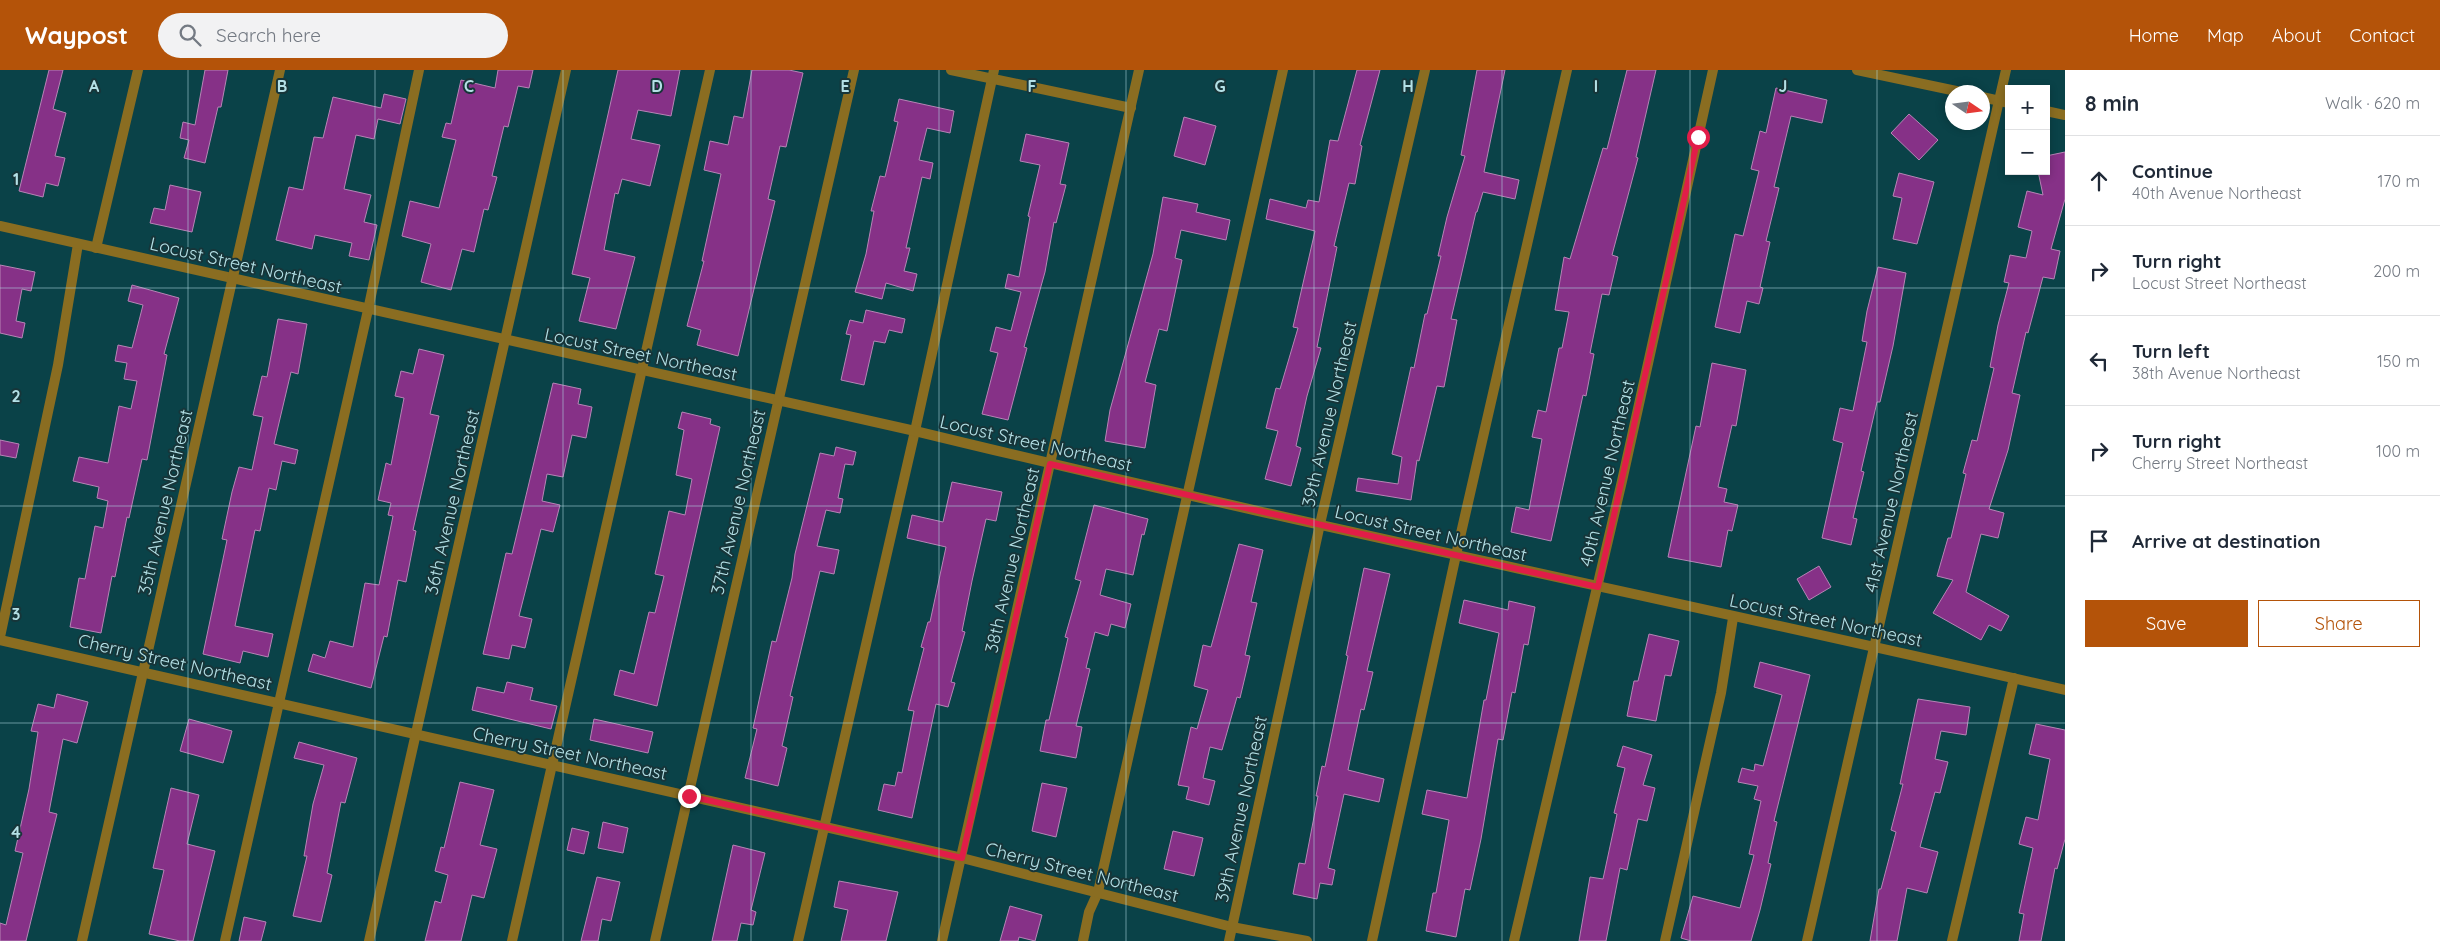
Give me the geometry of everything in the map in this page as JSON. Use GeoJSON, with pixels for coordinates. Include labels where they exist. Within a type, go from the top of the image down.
{"type":"FeatureCollection","features":[{"type":"Feature","properties":{"kind":"street"},"geometry":{"type":"LineString","coordinates":[[96,248],[138,70]]}},
{"type":"Feature","properties":{"kind":"street","name":"35th Avenue Northeast"},"geometry":{"type":"LineString","coordinates":[[82,941],[280,70]]}},
{"type":"Feature","properties":{"kind":"street"},"geometry":{"type":"LineString","coordinates":[[225,941],[368,310],[419,70]]}},
{"type":"Feature","properties":{"kind":"street","name":"36th Avenue Northeast"},"geometry":{"type":"LineString","coordinates":[[369,941],[566,70]]}},
{"type":"Feature","properties":{"kind":"street"},"geometry":{"type":"LineString","coordinates":[[512,941],[710,70]]}},
{"type":"Feature","properties":{"kind":"street","name":"37th Avenue Northeast"},"geometry":{"type":"LineString","coordinates":[[655,941],[777,400],[854,70]]}},
{"type":"Feature","properties":{"kind":"street"},"geometry":{"type":"LineString","coordinates":[[951,70],[993,74],[1131,108]]}},
{"type":"Feature","properties":{"kind":"street","name":"38th Avenue Northeast"},"geometry":{"type":"LineString","coordinates":[[942,941],[1139,70]]}},
{"type":"Feature","properties":{"kind":"street"},"geometry":{"type":"LineString","coordinates":[[1083,941],[1089,912],[1098,892],[1283,70]]}},
{"type":"Feature","properties":{"kind":"street","name":"39th Avenue Northeast"},"geometry":{"type":"LineString","coordinates":[[1229,941],[1320,524],[1425,70]]}},
{"type":"Feature","properties":{"kind":"street"},"geometry":{"type":"LineString","coordinates":[[1372,941],[1456,555],[1567,70]]}},
{"type":"Feature","properties":{"kind":"street","name":"40th Avenue Northeast"},"geometry":{"type":"LineString","coordinates":[[1514,941],[1598,587],[1713,70]]}},
{"type":"Feature","properties":{"kind":"street"},"geometry":{"type":"LineString","coordinates":[[1861,70],[1945,88]]}},
{"type":"Feature","properties":{"kind":"street","name":"41st Avenue Northeast"},"geometry":{"type":"LineString","coordinates":[[1807,941],[2004,102],[2006,70]]}},
{"type":"Feature","properties":{"kind":"street"},"geometry":{"type":"LineString","coordinates":[[798,941],[915,431],[993,74]]}},
{"type":"Feature","properties":{"kind":"street"},"geometry":{"type":"LineString","coordinates":[[1990,99],[2004,102]]}},
{"type":"Feature","properties":{"kind":"street"},"geometry":{"type":"LineString","coordinates":[[2050,112],[2065,116]]}},
{"type":"Feature","properties":{"kind":"street","name":"Locust Street Northeast"},"geometry":{"type":"LineString","coordinates":[[0,226],[368,310],[915,431],[1050,464],[1733,618],[1875,647],[2065,690]]}},
{"type":"Feature","properties":{"kind":"street"},"geometry":{"type":"LineString","coordinates":[[0,638],[58,365],[78,244]]}},
{"type":"Feature","properties":{"kind":"street"},"geometry":{"type":"LineString","coordinates":[[1665,941],[1722,693],[1733,618]]}},
{"type":"Feature","properties":{"kind":"street","name":"Cherry Street Northeast"},"geometry":{"type":"LineString","coordinates":[[0,638],[551,766],[962,858],[1232,926],[1307,941]]}},
{"type":"Feature","properties":{"kind":"street"},"geometry":{"type":"LineString","coordinates":[[1952,941],[2014,678]]}},
{"type":"Feature","properties":{"kind":"building"},"geometry":{"type":"Polygon","coordinates":[[[49,70],[63,70],[53,109],[66,113],[55,156],[65,158],[58,186],[46,183],[43,197],[19,191],[49,70]]]}},
{"type":"Feature","properties":{"kind":"building"},"geometry":{"type":"Polygon","coordinates":[[[205,70],[228,70],[221,107],[218,107],[205,163],[184,158],[189,140],[180,138],[183,122],[195,125],[205,70]]]}},
{"type":"Feature","properties":{"kind":"building"},"geometry":{"type":"Polygon","coordinates":[[[498,70],[533,70],[529,88],[518,86],[508,127],[504,126],[492,176],[497,177],[488,210],[484,209],[474,252],[462,249],[451,290],[421,282],[431,244],[402,236],[410,201],[439,208],[456,140],[442,137],[446,123],[451,124],[461,80],[495,88],[498,70]]]}},
{"type":"Feature","properties":{"kind":"building"},"geometry":{"type":"Polygon","coordinates":[[[618,70],[680,70],[671,116],[638,110],[631,139],[660,145],[650,186],[622,179],[618,194],[615,193],[604,250],[635,257],[616,329],[579,321],[590,278],[572,274],[618,70]]]}},
{"type":"Feature","properties":{"kind":"building"},"geometry":{"type":"Polygon","coordinates":[[[752,70],[789,70],[803,73],[786,147],[780,146],[768,199],[775,201],[738,356],[697,345],[701,330],[687,326],[704,261],[702,261],[721,174],[704,170],[710,141],[728,145],[734,116],[743,118],[752,70]]]}},
{"type":"Feature","properties":{"kind":"building"},"geometry":{"type":"Polygon","coordinates":[[[1357,70],[1380,70],[1360,145],[1362,146],[1355,184],[1349,183],[1334,246],[1337,247],[1317,347],[1321,348],[1307,396],[1296,446],[1301,448],[1291,486],[1265,479],[1278,431],[1266,428],[1276,388],[1280,389],[1298,328],[1293,327],[1315,231],[1266,219],[1270,199],[1306,208],[1308,200],[1319,202],[1330,140],[1338,141],[1357,70]]]}},
{"type":"Feature","properties":{"kind":"building"},"geometry":{"type":"Polygon","coordinates":[[[1477,70],[1505,70],[1484,172],[1519,180],[1515,199],[1483,192],[1476,212],[1451,319],[1457,320],[1444,387],[1437,386],[1419,461],[1417,460],[1411,500],[1356,491],[1358,478],[1398,484],[1402,457],[1392,454],[1411,367],[1414,368],[1425,314],[1427,314],[1441,256],[1438,256],[1447,217],[1465,156],[1461,155],[1477,70]]]}},
{"type":"Feature","properties":{"kind":"building"},"geometry":{"type":"Polygon","coordinates":[[[1627,70],[1656,70],[1636,157],[1638,158],[1612,255],[1618,257],[1609,295],[1602,294],[1590,353],[1594,354],[1586,396],[1583,395],[1551,541],[1511,532],[1516,507],[1529,510],[1542,439],[1532,437],[1538,410],[1546,412],[1559,348],[1562,348],[1569,312],[1555,310],[1564,257],[1570,259],[1603,148],[1607,149],[1627,70]]]}},
{"type":"Feature","properties":{"kind":"building"},"geometry":{"type":"Polygon","coordinates":[[[1776,88],[1827,100],[1822,123],[1791,116],[1774,187],[1779,188],[1766,241],[1770,242],[1760,287],[1763,288],[1759,304],[1747,301],[1740,333],[1715,327],[1735,234],[1743,236],[1759,171],[1751,169],[1760,131],[1766,133],[1776,88]]]}},
{"type":"Feature","properties":{"kind":"building"},"geometry":{"type":"Polygon","coordinates":[[[384,94],[406,99],[400,124],[378,119],[374,139],[356,135],[344,189],[371,195],[364,222],[377,225],[369,260],[349,256],[352,243],[315,235],[312,249],[276,240],[289,187],[303,190],[314,137],[323,138],[333,97],[381,108],[384,94]]]}},
{"type":"Feature","properties":{"kind":"building"},"geometry":{"type":"Polygon","coordinates":[[[899,99],[954,111],[950,133],[927,128],[919,160],[933,163],[930,179],[922,177],[906,248],[910,248],[904,271],[917,274],[913,291],[886,283],[882,299],[855,292],[866,254],[874,211],[871,211],[880,176],[885,177],[898,122],[894,121],[899,99]]]}},
{"type":"Feature","properties":{"kind":"building"},"geometry":{"type":"Polygon","coordinates":[[[1909,114],[1938,140],[1919,160],[1891,133],[1909,114]]]}},
{"type":"Feature","properties":{"kind":"building"},"geometry":{"type":"Polygon","coordinates":[[[1184,117],[1216,126],[1205,165],[1174,156],[1184,117]]]}},
{"type":"Feature","properties":{"kind":"building"},"geometry":{"type":"Polygon","coordinates":[[[1026,134],[1069,143],[1060,184],[1066,185],[1056,223],[1054,222],[1045,272],[1024,347],[1027,348],[1008,420],[982,414],[998,353],[990,351],[996,327],[1011,331],[1021,292],[1005,288],[1008,274],[1019,277],[1030,217],[1028,216],[1040,165],[1020,161],[1026,134]]]}},
{"type":"Feature","properties":{"kind":"building"},"geometry":{"type":"Polygon","coordinates":[[[2065,152],[2065,199],[2051,249],[2060,251],[2054,279],[2043,277],[2028,333],[2026,332],[2012,393],[2020,395],[2008,450],[1989,509],[2004,513],[1998,538],[1981,534],[1966,592],[2009,616],[2001,631],[1989,625],[1981,640],[1933,613],[1953,580],[1937,576],[1948,538],[1951,538],[1966,474],[1963,473],[1972,440],[1977,441],[1994,368],[1990,367],[2009,283],[2004,282],[2010,255],[2026,258],[2032,231],[2018,227],[2027,191],[2043,195],[2039,175],[2050,175],[2050,155],[2065,152]]]}},
{"type":"Feature","properties":{"kind":"building"},"geometry":{"type":"Polygon","coordinates":[[[1899,173],[1934,182],[1917,244],[1893,239],[1902,198],[1893,196],[1899,173]]]}},
{"type":"Feature","properties":{"kind":"building"},"geometry":{"type":"Polygon","coordinates":[[[170,185],[201,192],[192,232],[150,223],[154,208],[165,210],[170,185]]]}},
{"type":"Feature","properties":{"kind":"building"},"geometry":{"type":"Polygon","coordinates":[[[1163,197],[1198,204],[1196,212],[1230,220],[1226,240],[1181,230],[1175,258],[1182,260],[1167,331],[1159,329],[1145,382],[1156,385],[1145,448],[1105,441],[1110,410],[1153,254],[1163,197]]]}},
{"type":"Feature","properties":{"kind":"building"},"geometry":{"type":"Polygon","coordinates":[[[0,265],[35,272],[31,291],[22,289],[16,321],[25,323],[22,338],[0,333],[0,265]]]}},
{"type":"Feature","properties":{"kind":"building"},"geometry":{"type":"Polygon","coordinates":[[[1878,267],[1906,273],[1893,346],[1880,402],[1877,402],[1861,471],[1864,472],[1853,518],[1857,519],[1851,545],[1822,538],[1843,443],[1833,440],[1840,408],[1853,411],[1867,342],[1862,341],[1867,311],[1878,267]]]}},
{"type":"Feature","properties":{"kind":"building"},"geometry":{"type":"Polygon","coordinates":[[[132,285],[179,298],[164,354],[167,355],[147,460],[142,459],[129,518],[127,517],[115,577],[112,576],[101,633],[70,627],[79,578],[85,579],[95,526],[103,528],[108,501],[97,498],[99,487],[73,481],[79,457],[108,463],[119,406],[131,409],[137,381],[124,379],[127,363],[115,361],[118,345],[132,348],[143,305],[128,301],[132,285]]]}},
{"type":"Feature","properties":{"kind":"building"},"geometry":{"type":"Polygon","coordinates":[[[866,310],[905,319],[902,333],[889,330],[885,343],[874,341],[864,385],[841,380],[851,335],[846,334],[850,320],[863,323],[866,310]]]}},
{"type":"Feature","properties":{"kind":"building"},"geometry":{"type":"Polygon","coordinates":[[[278,319],[307,324],[298,374],[291,372],[274,444],[298,450],[295,464],[282,461],[276,490],[269,488],[260,531],[255,530],[235,626],[273,634],[268,657],[243,651],[240,663],[203,654],[227,540],[222,539],[232,492],[239,467],[252,470],[263,417],[253,415],[262,376],[267,377],[278,319]]]}},
{"type":"Feature","properties":{"kind":"building"},"geometry":{"type":"Polygon","coordinates":[[[419,349],[444,355],[430,414],[439,416],[413,530],[416,531],[406,582],[398,580],[387,637],[384,636],[371,688],[308,671],[313,654],[325,658],[330,641],[353,647],[365,583],[379,585],[393,516],[388,515],[391,503],[378,500],[386,463],[391,465],[404,398],[395,396],[401,371],[413,374],[419,349]]]}},
{"type":"Feature","properties":{"kind":"building"},"geometry":{"type":"Polygon","coordinates":[[[1712,363],[1746,370],[1736,426],[1732,425],[1718,487],[1727,489],[1724,502],[1738,505],[1732,531],[1728,530],[1721,567],[1668,557],[1696,426],[1700,427],[1712,363]]]}},
{"type":"Feature","properties":{"kind":"building"},"geometry":{"type":"Polygon","coordinates":[[[553,383],[581,389],[578,404],[592,407],[586,438],[572,435],[563,477],[547,474],[542,501],[560,505],[553,532],[541,529],[519,616],[532,619],[525,648],[512,645],[509,659],[483,654],[506,553],[512,554],[553,383]]]}},
{"type":"Feature","properties":{"kind":"building"},"geometry":{"type":"Polygon","coordinates":[[[682,412],[711,419],[710,424],[720,427],[657,706],[614,695],[620,670],[634,674],[649,612],[655,613],[664,576],[655,574],[669,511],[685,515],[692,479],[676,475],[684,430],[678,428],[682,412]]]}},
{"type":"Feature","properties":{"kind":"building"},"geometry":{"type":"Polygon","coordinates":[[[0,440],[19,444],[16,458],[0,455],[0,440]]]}},
{"type":"Feature","properties":{"kind":"building"},"geometry":{"type":"Polygon","coordinates":[[[836,447],[856,452],[853,465],[845,464],[838,498],[843,499],[840,513],[826,510],[817,546],[839,550],[834,574],[820,571],[790,696],[793,697],[782,746],[787,748],[778,786],[745,778],[757,729],[753,728],[772,641],[776,642],[792,578],[795,554],[820,453],[834,456],[836,447]]]}},
{"type":"Feature","properties":{"kind":"building"},"geometry":{"type":"Polygon","coordinates":[[[952,482],[1002,492],[996,521],[986,519],[962,631],[965,632],[951,682],[955,683],[948,707],[936,704],[912,818],[878,810],[884,784],[895,786],[898,772],[902,773],[914,711],[908,710],[924,648],[921,647],[928,622],[930,622],[946,547],[907,538],[912,515],[943,522],[952,482]]]}},
{"type":"Feature","properties":{"kind":"building"},"geometry":{"type":"Polygon","coordinates":[[[1094,505],[1148,519],[1144,535],[1142,534],[1133,575],[1106,569],[1100,595],[1131,604],[1125,628],[1111,624],[1108,636],[1095,632],[1086,668],[1090,669],[1076,726],[1082,727],[1076,758],[1040,751],[1046,720],[1049,720],[1068,638],[1065,637],[1081,581],[1075,579],[1094,505]]]}},
{"type":"Feature","properties":{"kind":"building"},"geometry":{"type":"Polygon","coordinates":[[[1239,544],[1263,550],[1251,602],[1257,603],[1245,655],[1250,656],[1240,698],[1237,697],[1222,750],[1210,747],[1203,778],[1215,781],[1209,805],[1186,799],[1189,787],[1178,785],[1191,727],[1197,729],[1208,690],[1194,686],[1203,645],[1211,647],[1239,544]]]}},
{"type":"Feature","properties":{"kind":"building"},"geometry":{"type":"Polygon","coordinates":[[[1819,566],[1831,587],[1809,600],[1797,579],[1819,566]]]}},
{"type":"Feature","properties":{"kind":"building"},"geometry":{"type":"Polygon","coordinates":[[[1364,568],[1390,574],[1367,671],[1373,672],[1364,710],[1361,709],[1348,770],[1384,779],[1379,802],[1344,794],[1328,868],[1335,870],[1332,885],[1320,883],[1317,899],[1293,894],[1299,863],[1305,864],[1318,796],[1316,796],[1322,766],[1325,767],[1364,568]]]}},
{"type":"Feature","properties":{"kind":"building"},"geometry":{"type":"Polygon","coordinates":[[[1464,600],[1508,610],[1509,601],[1535,607],[1528,645],[1524,644],[1515,693],[1512,692],[1503,740],[1498,739],[1481,839],[1470,890],[1465,889],[1456,937],[1426,931],[1433,893],[1436,893],[1449,820],[1422,814],[1427,790],[1467,798],[1484,700],[1486,700],[1499,633],[1459,623],[1464,600]]]}},
{"type":"Feature","properties":{"kind":"building"},"geometry":{"type":"Polygon","coordinates":[[[1649,634],[1679,641],[1671,676],[1665,675],[1656,721],[1627,716],[1634,681],[1638,681],[1649,634]]]}},
{"type":"Feature","properties":{"kind":"building"},"geometry":{"type":"Polygon","coordinates":[[[1760,662],[1810,675],[1774,821],[1777,822],[1768,863],[1771,864],[1760,910],[1751,941],[1691,941],[1681,938],[1693,896],[1740,908],[1754,855],[1749,854],[1761,801],[1754,799],[1758,786],[1738,782],[1742,768],[1754,771],[1755,764],[1763,766],[1782,695],[1754,687],[1760,662]]]}},
{"type":"Feature","properties":{"kind":"building"},"geometry":{"type":"Polygon","coordinates":[[[507,682],[533,688],[530,700],[557,706],[551,729],[472,710],[477,687],[504,693],[507,682]]]}},
{"type":"Feature","properties":{"kind":"building"},"geometry":{"type":"Polygon","coordinates":[[[57,694],[88,702],[77,743],[63,739],[49,812],[57,814],[26,941],[0,941],[0,923],[6,925],[23,853],[15,851],[29,789],[38,732],[31,731],[38,704],[54,708],[57,694]]]}},
{"type":"Feature","properties":{"kind":"building"},"geometry":{"type":"Polygon","coordinates":[[[1918,699],[1970,707],[1966,735],[1941,731],[1935,759],[1948,762],[1940,793],[1935,792],[1920,847],[1938,852],[1927,893],[1907,888],[1897,941],[1870,941],[1879,889],[1881,889],[1896,832],[1891,830],[1903,784],[1900,784],[1918,699]]]}},
{"type":"Feature","properties":{"kind":"building"},"geometry":{"type":"Polygon","coordinates":[[[189,719],[232,731],[223,763],[180,751],[189,719]]]}},
{"type":"Feature","properties":{"kind":"building"},"geometry":{"type":"Polygon","coordinates":[[[594,719],[653,732],[648,753],[590,740],[594,719]]]}},
{"type":"Feature","properties":{"kind":"building"},"geometry":{"type":"Polygon","coordinates":[[[2036,724],[2065,730],[2065,839],[2057,869],[2055,868],[2041,941],[2019,941],[2024,914],[2019,913],[2033,848],[2019,844],[2026,817],[2038,820],[2050,759],[2029,754],[2036,724]]]}},
{"type":"Feature","properties":{"kind":"building"},"geometry":{"type":"Polygon","coordinates":[[[299,742],[357,758],[345,803],[341,802],[327,873],[332,875],[321,922],[293,916],[307,856],[304,856],[313,804],[324,765],[294,758],[299,742]]]}},
{"type":"Feature","properties":{"kind":"building"},"geometry":{"type":"Polygon","coordinates":[[[1623,746],[1652,755],[1643,785],[1655,788],[1647,821],[1638,819],[1627,870],[1620,868],[1606,941],[1579,941],[1590,877],[1603,879],[1617,814],[1614,813],[1625,768],[1617,766],[1623,746]]]}},
{"type":"Feature","properties":{"kind":"building"},"geometry":{"type":"Polygon","coordinates":[[[460,782],[494,790],[480,845],[497,849],[484,898],[472,895],[461,941],[425,941],[435,901],[441,903],[448,875],[435,871],[441,847],[444,848],[460,782]]]}},
{"type":"Feature","properties":{"kind":"building"},"geometry":{"type":"Polygon","coordinates":[[[1042,783],[1067,788],[1056,837],[1032,831],[1042,783]]]}},
{"type":"Feature","properties":{"kind":"building"},"geometry":{"type":"Polygon","coordinates":[[[171,788],[199,795],[187,844],[215,851],[193,941],[180,941],[149,934],[164,870],[153,868],[171,788]]]}},
{"type":"Feature","properties":{"kind":"building"},"geometry":{"type":"Polygon","coordinates":[[[603,822],[628,828],[623,853],[598,848],[603,822]]]}},
{"type":"Feature","properties":{"kind":"building"},"geometry":{"type":"Polygon","coordinates":[[[572,828],[589,832],[584,854],[567,850],[572,828]]]}},
{"type":"Feature","properties":{"kind":"building"},"geometry":{"type":"Polygon","coordinates":[[[1173,831],[1203,838],[1194,876],[1164,869],[1173,831]]]}},
{"type":"Feature","properties":{"kind":"building"},"geometry":{"type":"Polygon","coordinates":[[[733,845],[765,853],[751,910],[756,912],[753,925],[741,923],[737,941],[712,941],[733,845]]]}},
{"type":"Feature","properties":{"kind":"building"},"geometry":{"type":"Polygon","coordinates":[[[597,877],[620,882],[611,921],[602,919],[598,941],[581,941],[597,877]]]}},
{"type":"Feature","properties":{"kind":"building"},"geometry":{"type":"Polygon","coordinates":[[[839,881],[898,892],[886,941],[841,941],[848,910],[834,907],[839,881]]]}},
{"type":"Feature","properties":{"kind":"building"},"geometry":{"type":"Polygon","coordinates":[[[1010,906],[1042,915],[1035,941],[1019,937],[1018,941],[1000,941],[1010,906]]]}},
{"type":"Feature","properties":{"kind":"building"},"geometry":{"type":"Polygon","coordinates":[[[244,917],[266,922],[261,941],[239,941],[244,917]]]}},
{"type":"Feature","properties":{"kind":"route"},"geometry":{"type":"LineString","coordinates":[[689,796],[962,858],[1050,464],[1598,587],[1698,137]]}}]}
